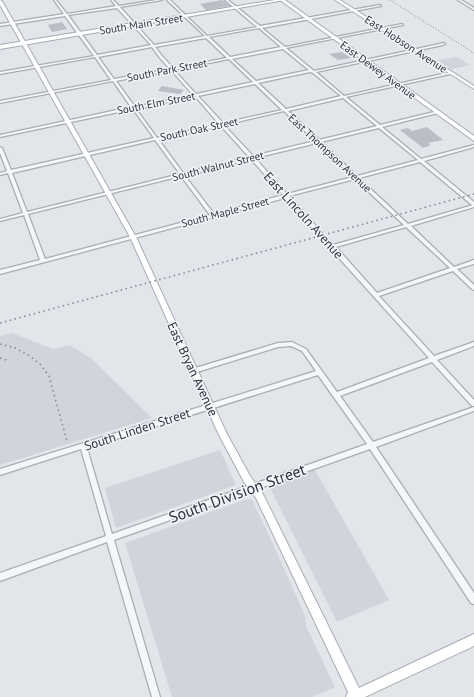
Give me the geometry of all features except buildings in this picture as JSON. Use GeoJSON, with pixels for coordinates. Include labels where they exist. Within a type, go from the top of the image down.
{"type":"FeatureCollection","features":[{"type":"Feature","properties":{"kind":"main road","name":"South Main Street"},"geometry":{"type":"LineString","coordinates":[[0,47],[282,0]]}},
{"type":"Feature","properties":{"kind":"street"},"geometry":{"type":"LineString","coordinates":[[55,0],[182,175],[213,215]]}},
{"type":"Feature","properties":{"kind":"street","name":"East Lincoln Avenue"},"geometry":{"type":"LineString","coordinates":[[112,0],[195,95],[474,404]]}},
{"type":"Feature","properties":{"kind":"street"},"geometry":{"type":"LineString","coordinates":[[0,25],[161,0]]}},
{"type":"Feature","properties":{"kind":"street","name":"East Thompson Avenue"},"geometry":{"type":"LineString","coordinates":[[168,0],[474,288]]}},
{"type":"Feature","properties":{"kind":"street"},"geometry":{"type":"LineString","coordinates":[[226,0],[422,160],[474,205]]}},
{"type":"Feature","properties":{"kind":"street","name":"East Dewey Avenue"},"geometry":{"type":"LineString","coordinates":[[282,0],[474,139]]}},
{"type":"Feature","properties":{"kind":"street","name":"East Hobson Avenue"},"geometry":{"type":"LineString","coordinates":[[337,0],[474,88]]}},
{"type":"Feature","properties":{"kind":"street"},"geometry":{"type":"LineString","coordinates":[[459,0],[474,8]]}},
{"type":"Feature","properties":{"kind":"street","name":"East Bryan Avenue"},"geometry":{"type":"LineString","coordinates":[[0,1],[133,237],[228,444],[253,488],[259,495],[355,696]]}},
{"type":"Feature","properties":{"kind":"street"},"geometry":{"type":"LineString","coordinates":[[0,73],[380,6]]}},
{"type":"Feature","properties":{"kind":"street","name":"South Park Street"},"geometry":{"type":"LineString","coordinates":[[0,102],[402,26]]}},
{"type":"Feature","properties":{"kind":"street","name":"South Elm Street"},"geometry":{"type":"LineString","coordinates":[[0,136],[443,44]]}},
{"type":"Feature","properties":{"kind":"street","name":"South Oak Street"},"geometry":{"type":"LineString","coordinates":[[0,174],[450,73]]}},
{"type":"Feature","properties":{"kind":"street","name":"South Walnut Street"},"geometry":{"type":"LineString","coordinates":[[0,220],[108,192],[253,158],[437,112]]}},
{"type":"Feature","properties":{"kind":"street","name":"South Maple Street"},"geometry":{"type":"LineString","coordinates":[[0,272],[474,146]]}},
{"type":"Feature","properties":{"kind":"street"},"geometry":{"type":"LineString","coordinates":[[0,148],[43,260]]}},
{"type":"Feature","properties":{"kind":"street"},"geometry":{"type":"LineString","coordinates":[[332,247],[474,205]]}},
{"type":"Feature","properties":{"kind":"street"},"geometry":{"type":"LineString","coordinates":[[376,294],[474,262]]}},
{"type":"Feature","properties":{"kind":"street"},"geometry":{"type":"LineString","coordinates":[[194,371],[278,346],[292,344],[304,350],[371,445],[474,600]]}},
{"type":"Feature","properties":{"kind":"street"},"geometry":{"type":"LineString","coordinates":[[336,395],[474,344]]}},
{"type":"Feature","properties":{"kind":"street","name":"South Linden Street"},"geometry":{"type":"LineString","coordinates":[[0,472],[320,372]]}},
{"type":"Feature","properties":{"kind":"street","name":"South Division Street"},"geometry":{"type":"LineString","coordinates":[[0,577],[474,408]]}},
{"type":"Feature","properties":{"kind":"street"},"geometry":{"type":"LineString","coordinates":[[83,446],[156,697]]}},
{"type":"Feature","properties":{"kind":"street"},"geometry":{"type":"LineString","coordinates":[[355,696],[474,640]]}},
{"type":"Feature","properties":{"kind":"shaded area"},"geometry":{"type":"Polygon","coordinates":[[[456,57],[470,65],[451,69],[437,60],[456,57]]]}},
{"type":"Feature","properties":{"kind":"shaded area"},"geometry":{"type":"Polygon","coordinates":[[[12,333],[53,349],[70,345],[92,359],[152,418],[0,465],[0,336],[12,333]]]}},
{"type":"Feature","properties":{"kind":"shaded area"},"geometry":{"type":"Polygon","coordinates":[[[220,450],[236,485],[116,528],[105,488],[220,450]]]}},
{"type":"Feature","properties":{"kind":"shaded area"},"geometry":{"type":"Polygon","coordinates":[[[315,470],[389,600],[337,622],[269,486],[315,470]]]}},
{"type":"Feature","properties":{"kind":"shaded area"},"geometry":{"type":"Polygon","coordinates":[[[247,499],[252,500],[274,546],[305,616],[306,626],[335,687],[312,697],[172,697],[125,543],[247,499]]]}},
{"type":"Feature","properties":{"kind":"railway"},"geometry":{"type":"LineString","coordinates":[[390,0],[474,53]]}},
{"type":"Feature","properties":{"kind":"railway"},"geometry":{"type":"LineString","coordinates":[[0,323],[474,194]]}},
{"type":"Feature","properties":{"kind":"railway"},"geometry":{"type":"LineString","coordinates":[[0,344],[15,348],[28,355],[40,364],[49,376],[67,441]]}},
{"type":"Feature","properties":{"kind":"railway"},"geometry":{"type":"LineString","coordinates":[[0,358],[6,360]]}}]}
